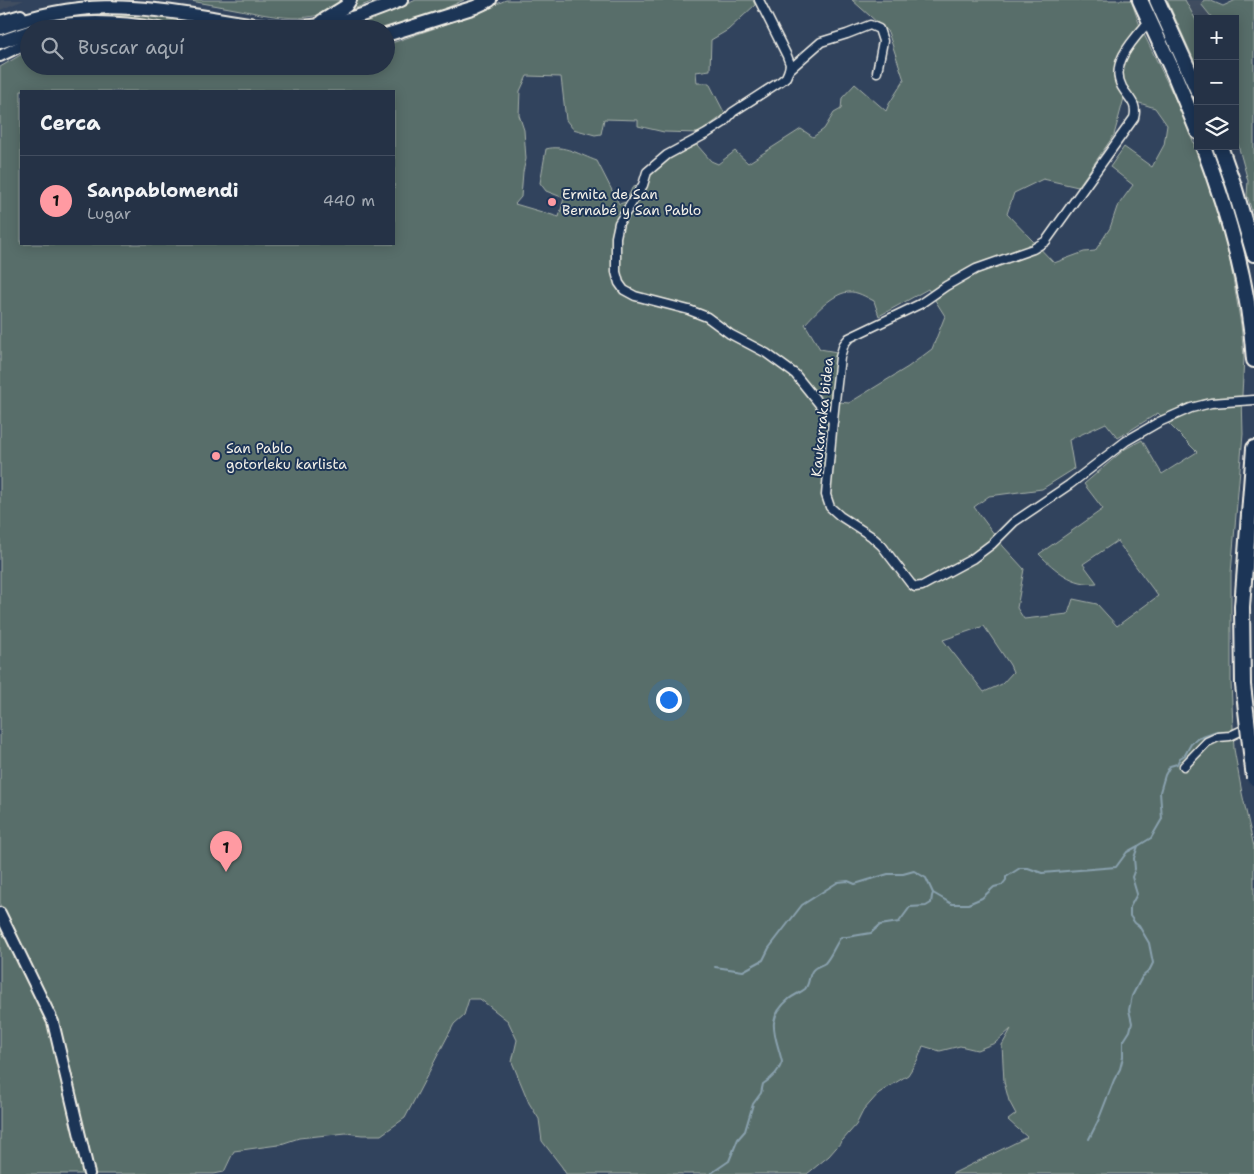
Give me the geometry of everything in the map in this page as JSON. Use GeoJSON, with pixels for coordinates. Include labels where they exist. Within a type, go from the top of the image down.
{"type":"FeatureCollection","features":[{"type":"Feature","properties":{"kind":"highway"},"geometry":{"type":"LineString","coordinates":[[1140,0],[1194,122]]}},
{"type":"Feature","properties":{"kind":"highway"},"geometry":{"type":"LineString","coordinates":[[1157,0],[1194,82]]}},
{"type":"Feature","properties":{"kind":"highway"},"geometry":{"type":"LineString","coordinates":[[1205,150],[1220,191],[1240,264],[1249,312],[1254,360]]}},
{"type":"Feature","properties":{"kind":"highway"},"geometry":{"type":"LineString","coordinates":[[1221,150],[1237,194],[1254,254]]}},
{"type":"Feature","properties":{"kind":"highway"},"geometry":{"type":"LineString","coordinates":[[1254,448],[1242,607],[1243,685],[1254,778]]}},
{"type":"Feature","properties":{"kind":"main road"},"geometry":{"type":"LineString","coordinates":[[324,20],[346,6],[350,0]]}},
{"type":"Feature","properties":{"kind":"main road"},"geometry":{"type":"LineString","coordinates":[[341,20],[359,16],[401,0]]}},
{"type":"Feature","properties":{"kind":"main road"},"geometry":{"type":"LineString","coordinates":[[421,25],[473,0]]}},
{"type":"Feature","properties":{"kind":"main road"},"geometry":{"type":"LineString","coordinates":[[395,32],[475,8],[490,0]]}},
{"type":"Feature","properties":{"kind":"main road"},"geometry":{"type":"LineString","coordinates":[[24,20],[56,9],[84,5],[124,5],[225,20]]}},
{"type":"Feature","properties":{"kind":"main road"},"geometry":{"type":"LineString","coordinates":[[0,28],[20,21]]}},
{"type":"Feature","properties":{"kind":"main road"},"geometry":{"type":"LineString","coordinates":[[0,42],[20,35]]}},
{"type":"Feature","properties":{"kind":"street"},"geometry":{"type":"LineString","coordinates":[[759,0],[790,64],[786,77],[734,112],[723,123],[667,155],[647,172],[643,185],[619,223],[616,237],[615,262],[619,283],[624,290],[634,296],[689,310],[707,317],[730,334],[766,353],[795,374],[833,420]]}},
{"type":"Feature","properties":{"kind":"street"},"geometry":{"type":"LineString","coordinates":[[0,21],[24,14],[56,9]]}},
{"type":"Feature","properties":{"kind":"street"},"geometry":{"type":"LineString","coordinates":[[789,70],[821,42],[870,25],[880,29],[883,37],[877,72]]}},
{"type":"Feature","properties":{"kind":"street","name":"Kaukarraka bidea"},"geometry":{"type":"LineString","coordinates":[[1144,26],[1123,54],[1119,70],[1121,86],[1135,106],[1134,118],[1046,241],[1033,249],[976,269],[920,304],[849,338],[844,344],[840,357],[826,495],[830,507],[882,546],[911,584],[915,587],[922,586],[972,559],[1014,522],[1069,485],[1126,441],[1159,422],[1191,408],[1211,403],[1254,400]]}},
{"type":"Feature","properties":{"kind":"street"},"geometry":{"type":"LineString","coordinates":[[0,56],[20,46]]}},
{"type":"Feature","properties":{"kind":"street"},"geometry":{"type":"LineString","coordinates":[[1184,766],[1208,742],[1218,737],[1230,736],[1254,725]]}},
{"type":"Feature","properties":{"kind":"street"},"geometry":{"type":"LineString","coordinates":[[0,913],[54,1022],[89,1174]]}},
{"type":"Feature","properties":{"kind":"shaded area"},"geometry":{"type":"Polygon","coordinates":[[[0,0],[24,0],[0,10],[0,0]]]}},
{"type":"Feature","properties":{"kind":"shaded area"},"geometry":{"type":"Polygon","coordinates":[[[1185,0],[1204,0],[1201,4],[1210,15],[1194,15],[1194,17],[1185,0]]]}},
{"type":"Feature","properties":{"kind":"green space"},"geometry":{"type":"Polygon","coordinates":[[[185,0],[343,0],[333,9],[320,14],[292,18],[185,0]]]}},
{"type":"Feature","properties":{"kind":"green space"},"geometry":{"type":"Polygon","coordinates":[[[357,0],[376,0],[351,10],[357,0]]]}},
{"type":"Feature","properties":{"kind":"green space"},"geometry":{"type":"Polygon","coordinates":[[[416,0],[464,0],[420,20],[395,27],[395,20],[367,20],[416,0]]]}},
{"type":"Feature","properties":{"kind":"green space"},"geometry":{"type":"Polygon","coordinates":[[[506,0],[753,0],[755,5],[728,30],[711,40],[710,70],[696,72],[697,83],[709,83],[725,114],[699,133],[664,132],[638,126],[638,120],[604,119],[601,134],[595,135],[573,129],[566,120],[561,77],[527,76],[520,91],[519,115],[524,130],[526,159],[521,197],[515,204],[559,217],[564,198],[546,191],[540,183],[546,149],[566,149],[597,161],[619,204],[626,202],[632,188],[642,182],[664,161],[697,145],[711,161],[718,164],[735,151],[748,163],[801,129],[813,137],[824,129],[834,113],[841,109],[842,98],[855,84],[886,111],[904,80],[888,32],[852,0],[1131,0],[1140,26],[1184,117],[1194,143],[1194,150],[1197,150],[1208,180],[1226,237],[1241,325],[1244,357],[1242,395],[1243,434],[1231,573],[1231,682],[1234,749],[1254,847],[1254,1174],[952,1174],[1027,1137],[1008,1120],[1016,1114],[1009,1101],[1004,1082],[1002,1045],[1011,1029],[995,1043],[977,1050],[960,1046],[940,1051],[923,1046],[918,1059],[908,1075],[879,1093],[863,1111],[856,1125],[829,1156],[807,1174],[566,1174],[542,1141],[539,1119],[529,1103],[512,1062],[517,1040],[508,1021],[480,999],[469,999],[464,1015],[454,1024],[405,1118],[381,1135],[346,1133],[299,1138],[278,1145],[234,1151],[224,1172],[214,1174],[0,1174],[0,67],[20,55],[20,75],[395,75],[395,42],[464,18],[506,0]],[[1124,98],[1114,135],[1078,187],[1043,179],[1014,193],[1007,214],[1054,263],[1084,252],[1095,251],[1110,228],[1117,207],[1133,185],[1110,167],[1124,147],[1152,167],[1164,145],[1167,125],[1155,108],[1124,98]],[[928,289],[879,316],[874,301],[858,293],[842,293],[830,300],[805,324],[820,349],[837,352],[830,401],[849,403],[908,367],[932,349],[945,316],[928,289]],[[1158,413],[1118,438],[1106,423],[1069,440],[1074,469],[1042,489],[989,496],[974,507],[1003,546],[1024,569],[1017,608],[1024,619],[1068,614],[1073,599],[1097,604],[1117,626],[1158,596],[1117,541],[1083,564],[1097,583],[1080,582],[1065,576],[1039,554],[1103,509],[1084,484],[1125,449],[1142,440],[1162,474],[1197,452],[1158,413]],[[984,626],[943,640],[984,692],[1002,684],[1013,672],[984,626]]]}},
{"type":"Feature","properties":{"kind":"green space"},"geometry":{"type":"Polygon","coordinates":[[[1167,0],[1185,0],[1194,17],[1194,60],[1167,0]]]}},
{"type":"Feature","properties":{"kind":"green space"},"geometry":{"type":"Polygon","coordinates":[[[1204,0],[1209,0],[1223,6],[1236,0],[1254,0],[1254,218],[1247,195],[1248,181],[1239,148],[1239,15],[1210,15],[1201,4],[1204,0]]]}},
{"type":"Feature","properties":{"kind":"green space"},"geometry":{"type":"Polygon","coordinates":[[[113,11],[152,14],[188,20],[81,17],[39,20],[113,11]]]}},
{"type":"Feature","properties":{"kind":"green space"},"geometry":{"type":"Polygon","coordinates":[[[20,27],[20,30],[0,37],[4,33],[20,27]]]}},
{"type":"Feature","properties":{"kind":"waterway"},"geometry":{"type":"LineString","coordinates":[[1089,1139],[1120,1069],[1123,1057],[1123,1042],[1130,1031],[1132,1023],[1129,1010],[1132,996],[1142,977],[1149,971],[1153,963],[1149,943],[1139,926],[1130,916],[1130,907],[1137,894],[1132,877],[1135,869],[1134,858],[1138,846],[1151,838],[1162,819],[1160,792],[1170,766],[1177,764],[1191,744],[1197,739],[1217,732],[1231,732]]}},
{"type":"Feature","properties":{"kind":"waterway"},"geometry":{"type":"LineString","coordinates":[[710,1174],[729,1161],[738,1139],[745,1131],[753,1104],[761,1093],[763,1084],[781,1066],[782,1062],[774,1028],[777,1014],[789,999],[805,989],[812,971],[825,963],[841,937],[871,933],[880,925],[899,922],[910,907],[926,906],[931,903],[933,893],[952,904],[968,904],[982,898],[994,887],[1002,885],[1006,877],[1020,868],[1028,868],[1042,873],[1116,867],[1127,852],[1138,846]]}},
{"type":"Feature","properties":{"kind":"waterway"},"geometry":{"type":"LineString","coordinates":[[715,967],[743,971],[763,960],[769,948],[802,905],[838,882],[848,881],[855,884],[888,874],[903,874],[914,871],[926,878],[933,893]]}},
{"type":"Feature","properties":{"kind":"place","name":"Ermita de San Bernabé y San Pablo"},"geometry":{"type":"Point","coordinates":[552,202]}},
{"type":"Feature","properties":{"kind":"place","name":"San Pablo gotorleku karlista"},"geometry":{"type":"Point","coordinates":[216,456]}},
{"type":"Feature","properties":{"kind":"place","name":"Sanpablomendi"},"geometry":{"type":"Point","coordinates":[226,872]}}]}
